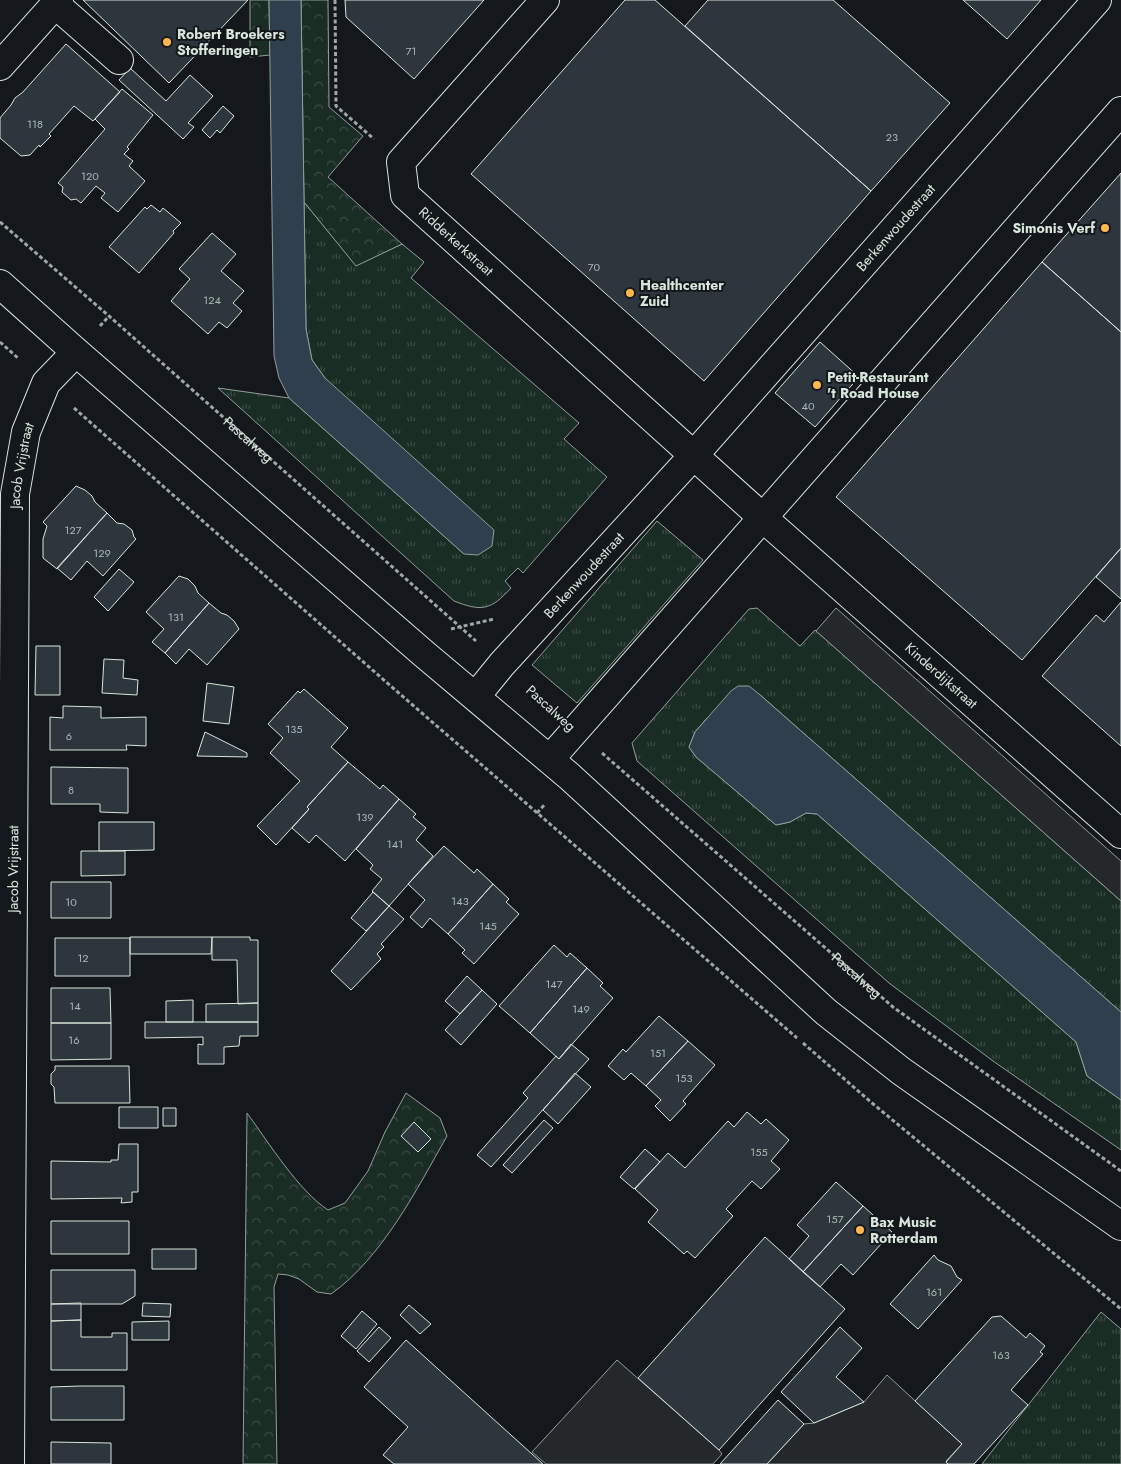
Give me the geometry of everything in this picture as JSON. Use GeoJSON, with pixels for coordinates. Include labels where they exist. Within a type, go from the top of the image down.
{"type":"FeatureCollection","features":[{"type":"Feature","properties":{"kind":"street"},"geometry":{"type":"LineString","coordinates":[[401,162],[545,0]]}},
{"type":"Feature","properties":{"kind":"street","name":"Berkenwoudestraat"},"geometry":{"type":"LineString","coordinates":[[476,696],[502,664],[694,455],[1097,0]]}},
{"type":"Feature","properties":{"kind":"street"},"geometry":{"type":"LineString","coordinates":[[0,66],[57,2],[119,60]]}},
{"type":"Feature","properties":{"kind":"street"},"geometry":{"type":"LineString","coordinates":[[550,759],[1121,111]]}},
{"type":"Feature","properties":{"kind":"street","name":"Ridderkerkstraat"},"geometry":{"type":"LineString","coordinates":[[401,162],[405,195],[694,455]]}},
{"type":"Feature","properties":{"kind":"street"},"geometry":{"type":"LineString","coordinates":[[0,284],[422,653],[550,759],[826,1012],[901,1071],[1121,1226]]}},
{"type":"Feature","properties":{"kind":"street","name":"Jacob Vrijstraat"},"geometry":{"type":"LineString","coordinates":[[10,1464],[15,494],[26,432],[46,383],[76,352]]}},
{"type":"Feature","properties":{"kind":"street"},"geometry":{"type":"LineString","coordinates":[[694,455],[762,517]]}},
{"type":"Feature","properties":{"kind":"street","name":"Kinderdijkstraat"},"geometry":{"type":"LineString","coordinates":[[762,517],[1121,834]]}},
{"type":"Feature","properties":{"kind":"path"},"geometry":{"type":"LineString","coordinates":[[335,0],[336,106],[401,162]]}},
{"type":"Feature","properties":{"kind":"path","name":"Pascalweg"},"geometry":{"type":"LineString","coordinates":[[0,222],[109,316],[574,730],[893,1007],[1121,1171]]}},
{"type":"Feature","properties":{"kind":"path"},"geometry":{"type":"LineString","coordinates":[[46,383],[393,688],[872,1103],[1121,1310]]}},
{"type":"Feature","properties":{"kind":"green space"},"geometry":{"type":"Polygon","coordinates":[[[250,0],[269,0],[270,55],[250,57],[250,0]]]}},
{"type":"Feature","properties":{"kind":"green space"},"geometry":{"type":"Polygon","coordinates":[[[301,0],[328,0],[329,107],[363,136],[328,177],[402,244],[356,266],[304,202],[301,0]]]}},
{"type":"Feature","properties":{"kind":"green space"},"geometry":{"type":"Polygon","coordinates":[[[304,202],[356,265],[402,244],[424,262],[411,278],[579,423],[564,439],[607,477],[523,573],[518,568],[505,581],[511,588],[492,605],[479,608],[454,601],[218,388],[289,398],[464,554],[312,360],[306,329],[304,202]]]}},
{"type":"Feature","properties":{"kind":"green space"},"geometry":{"type":"Polygon","coordinates":[[[657,521],[703,560],[577,703],[532,665],[657,521]]]}},
{"type":"Feature","properties":{"kind":"green space"},"geometry":{"type":"Polygon","coordinates":[[[757,608],[800,646],[815,630],[1121,901],[1121,1012],[759,694],[707,718],[695,732],[689,747],[696,757],[776,825],[790,822],[806,813],[817,814],[1076,1042],[1087,1076],[1121,1100],[1121,1150],[993,1061],[889,983],[637,761],[632,743],[749,609],[757,608]]]}},
{"type":"Feature","properties":{"kind":"green space"},"geometry":{"type":"Polygon","coordinates":[[[406,1093],[440,1118],[447,1136],[411,1200],[382,1242],[366,1262],[331,1294],[317,1292],[299,1279],[278,1274],[274,1287],[277,1464],[243,1464],[247,1113],[295,1178],[306,1191],[328,1210],[345,1203],[368,1171],[385,1132],[406,1093]]]}},
{"type":"Feature","properties":{"kind":"green space"},"geometry":{"type":"Polygon","coordinates":[[[1101,1312],[1121,1329],[1121,1464],[982,1464],[1101,1312]]]}},
{"type":"Feature","properties":{"kind":"shaded area"},"geometry":{"type":"Polygon","coordinates":[[[836,608],[1121,861],[1121,901],[816,631],[836,608]]]}},
{"type":"Feature","properties":{"kind":"shaded area"},"geometry":{"type":"Polygon","coordinates":[[[617,1360],[719,1450],[722,1454],[713,1464],[546,1464],[532,1452],[617,1360]]]}},
{"type":"Feature","properties":{"kind":"shaded area"},"geometry":{"type":"Polygon","coordinates":[[[887,1375],[962,1444],[946,1461],[948,1464],[767,1464],[804,1424],[814,1423],[864,1402],[887,1375]]]}},
{"type":"Feature","properties":{"kind":"water"},"geometry":{"type":"Polygon","coordinates":[[[269,0],[301,0],[306,329],[312,360],[325,378],[494,530],[492,546],[478,555],[464,554],[289,398],[279,378],[274,356],[269,0]]]}},
{"type":"Feature","properties":{"kind":"water"},"geometry":{"type":"Polygon","coordinates":[[[738,686],[749,686],[759,694],[1121,1012],[1121,1100],[1087,1076],[1076,1042],[817,814],[806,813],[790,822],[776,825],[696,757],[689,747],[695,732],[731,691],[738,686]]]}},
{"type":"Feature","properties":{"kind":"building","name":"Robert Broekers Stofferingen"},"geometry":{"type":"Polygon","coordinates":[[[83,0],[248,0],[169,83],[83,0]]]}},
{"type":"Feature","properties":{"kind":"building"},"geometry":{"type":"Polygon","coordinates":[[[345,0],[484,0],[414,79],[346,17],[345,0]]]}},
{"type":"Feature","properties":{"kind":"building"},"geometry":{"type":"Polygon","coordinates":[[[625,0],[655,0],[871,191],[704,381],[471,174],[625,0]]]}},
{"type":"Feature","properties":{"kind":"building"},"geometry":{"type":"Polygon","coordinates":[[[708,0],[833,0],[950,103],[871,191],[685,26],[708,0]]]}},
{"type":"Feature","properties":{"kind":"building"},"geometry":{"type":"Polygon","coordinates":[[[963,0],[1041,0],[1007,39],[963,0]]]}},
{"type":"Feature","properties":{"kind":"building"},"geometry":{"type":"Polygon","coordinates":[[[66,44],[120,92],[93,121],[74,106],[40,147],[39,145],[30,155],[21,156],[0,138],[0,118],[15,98],[23,92],[66,44]]]}},
{"type":"Feature","properties":{"kind":"building"},"geometry":{"type":"Polygon","coordinates":[[[130,68],[166,101],[190,75],[213,96],[188,123],[194,127],[183,139],[119,80],[130,68]]]}},
{"type":"Feature","properties":{"kind":"building"},"geometry":{"type":"Polygon","coordinates":[[[122,89],[153,115],[127,147],[129,149],[124,154],[133,161],[129,166],[145,181],[118,212],[101,198],[105,193],[96,186],[81,203],[76,199],[71,200],[62,192],[63,187],[58,183],[105,129],[95,119],[122,89]]]}},
{"type":"Feature","properties":{"kind":"building"},"geometry":{"type":"Polygon","coordinates":[[[223,106],[234,116],[220,133],[217,130],[210,138],[202,130],[223,106]]]}},
{"type":"Feature","properties":{"kind":"building"},"geometry":{"type":"Polygon","coordinates":[[[1121,173],[1121,332],[1042,262],[1121,173]]]}},
{"type":"Feature","properties":{"kind":"building"},"geometry":{"type":"Polygon","coordinates":[[[151,205],[160,212],[163,208],[181,223],[139,273],[109,247],[145,207],[147,209],[151,205]]]}},
{"type":"Feature","properties":{"kind":"building"},"geometry":{"type":"Polygon","coordinates":[[[212,233],[236,254],[221,271],[244,291],[233,303],[242,311],[227,328],[219,322],[208,334],[171,301],[190,279],[179,269],[212,233]]]}},
{"type":"Feature","properties":{"kind":"building"},"geometry":{"type":"Polygon","coordinates":[[[1042,262],[1121,332],[1121,548],[1022,660],[836,497],[1042,262]]]}},
{"type":"Feature","properties":{"kind":"building","name":"Petit-Restaurant 't Road House"},"geometry":{"type":"Polygon","coordinates":[[[820,342],[859,377],[815,427],[775,393],[820,342]]]}},
{"type":"Feature","properties":{"kind":"building"},"geometry":{"type":"Polygon","coordinates":[[[76,486],[92,496],[95,502],[107,513],[57,569],[43,558],[43,539],[47,526],[43,522],[76,486]]]}},
{"type":"Feature","properties":{"kind":"building"},"geometry":{"type":"Polygon","coordinates":[[[107,513],[117,523],[124,524],[132,530],[136,539],[103,576],[87,561],[71,580],[57,568],[107,513]]]}},
{"type":"Feature","properties":{"kind":"building"},"geometry":{"type":"Polygon","coordinates":[[[1121,548],[1121,599],[1096,577],[1121,548]]]}},
{"type":"Feature","properties":{"kind":"building"},"geometry":{"type":"Polygon","coordinates":[[[119,569],[134,582],[108,611],[94,597],[119,569]]]}},
{"type":"Feature","properties":{"kind":"building"},"geometry":{"type":"Polygon","coordinates":[[[179,576],[188,579],[195,586],[198,593],[209,603],[165,653],[152,642],[164,629],[146,612],[179,576]]]}},
{"type":"Feature","properties":{"kind":"building"},"geometry":{"type":"Polygon","coordinates":[[[1121,602],[1121,746],[1042,676],[1096,615],[1104,622],[1121,602]]]}},
{"type":"Feature","properties":{"kind":"building"},"geometry":{"type":"Polygon","coordinates":[[[209,603],[234,621],[239,629],[207,665],[189,649],[176,664],[165,653],[209,603]]]}},
{"type":"Feature","properties":{"kind":"building"},"geometry":{"type":"Polygon","coordinates":[[[36,646],[60,646],[60,695],[35,695],[36,646]]]}},
{"type":"Feature","properties":{"kind":"building"},"geometry":{"type":"Polygon","coordinates":[[[104,659],[124,660],[123,678],[138,680],[137,695],[102,693],[104,659]]]}},
{"type":"Feature","properties":{"kind":"building"},"geometry":{"type":"Polygon","coordinates":[[[207,683],[234,687],[229,724],[203,721],[207,683]]]}},
{"type":"Feature","properties":{"kind":"building"},"geometry":{"type":"Polygon","coordinates":[[[304,689],[348,728],[331,747],[348,762],[276,845],[257,826],[300,781],[270,753],[283,738],[268,724],[298,691],[300,693],[304,689]]]}},
{"type":"Feature","properties":{"kind":"building"},"geometry":{"type":"Polygon","coordinates":[[[63,706],[101,707],[101,718],[146,717],[146,746],[126,745],[127,750],[50,750],[50,717],[63,718],[63,706]]]}},
{"type":"Feature","properties":{"kind":"building"},"geometry":{"type":"Polygon","coordinates":[[[205,732],[247,753],[247,757],[197,756],[205,732]]]}},
{"type":"Feature","properties":{"kind":"building"},"geometry":{"type":"Polygon","coordinates":[[[348,762],[380,789],[383,785],[399,799],[345,861],[316,835],[309,843],[292,828],[309,809],[307,807],[348,762]]]}},
{"type":"Feature","properties":{"kind":"building"},"geometry":{"type":"Polygon","coordinates":[[[51,767],[128,768],[128,813],[100,812],[100,804],[51,804],[51,767]]]}},
{"type":"Feature","properties":{"kind":"building"},"geometry":{"type":"Polygon","coordinates":[[[399,799],[416,814],[413,817],[426,828],[416,840],[433,856],[389,906],[372,891],[382,879],[370,869],[373,865],[356,849],[399,799]]]}},
{"type":"Feature","properties":{"kind":"building"},"geometry":{"type":"Polygon","coordinates":[[[99,822],[154,822],[154,850],[99,851],[99,822]]]}},
{"type":"Feature","properties":{"kind":"building"},"geometry":{"type":"Polygon","coordinates":[[[444,846],[474,873],[477,869],[493,884],[448,934],[430,918],[422,928],[410,917],[425,900],[408,884],[444,846]]]}},
{"type":"Feature","properties":{"kind":"building"},"geometry":{"type":"Polygon","coordinates":[[[81,851],[125,851],[125,875],[81,876],[81,851]]]}},
{"type":"Feature","properties":{"kind":"building"},"geometry":{"type":"Polygon","coordinates":[[[51,882],[111,882],[111,918],[51,918],[51,882]]]}},
{"type":"Feature","properties":{"kind":"building"},"geometry":{"type":"Polygon","coordinates":[[[493,884],[509,899],[506,902],[519,914],[474,964],[462,953],[465,950],[448,934],[493,884]]]}},
{"type":"Feature","properties":{"kind":"building"},"geometry":{"type":"Polygon","coordinates":[[[373,892],[389,906],[366,931],[351,918],[373,892]]]}},
{"type":"Feature","properties":{"kind":"building"},"geometry":{"type":"Polygon","coordinates":[[[389,906],[404,919],[381,944],[384,947],[377,954],[381,959],[351,990],[331,971],[389,906]]]}},
{"type":"Feature","properties":{"kind":"building"},"geometry":{"type":"Polygon","coordinates":[[[130,937],[212,937],[211,954],[130,954],[130,937]]]}},
{"type":"Feature","properties":{"kind":"building"},"geometry":{"type":"Polygon","coordinates":[[[212,937],[250,937],[250,940],[258,940],[258,1003],[238,1004],[237,960],[212,960],[212,937]]]}},
{"type":"Feature","properties":{"kind":"building"},"geometry":{"type":"Polygon","coordinates":[[[55,938],[130,938],[130,976],[55,976],[55,938]]]}},
{"type":"Feature","properties":{"kind":"building"},"geometry":{"type":"Polygon","coordinates":[[[554,945],[567,957],[570,953],[587,968],[530,1033],[499,1006],[554,945]]]}},
{"type":"Feature","properties":{"kind":"building"},"geometry":{"type":"Polygon","coordinates":[[[587,968],[603,983],[600,986],[613,998],[559,1059],[530,1033],[587,968]]]}},
{"type":"Feature","properties":{"kind":"building"},"geometry":{"type":"Polygon","coordinates":[[[467,976],[482,990],[460,1014],[445,1001],[467,976]]]}},
{"type":"Feature","properties":{"kind":"building"},"geometry":{"type":"Polygon","coordinates":[[[51,988],[110,988],[111,1023],[51,1023],[51,988]]]}},
{"type":"Feature","properties":{"kind":"building"},"geometry":{"type":"Polygon","coordinates":[[[482,990],[497,1004],[461,1045],[445,1030],[482,990]]]}},
{"type":"Feature","properties":{"kind":"building"},"geometry":{"type":"Polygon","coordinates":[[[193,1000],[193,1022],[166,1022],[166,1001],[193,1000]]]}},
{"type":"Feature","properties":{"kind":"building"},"geometry":{"type":"Polygon","coordinates":[[[258,1003],[258,1022],[206,1022],[206,1004],[258,1003]]]}},
{"type":"Feature","properties":{"kind":"building"},"geometry":{"type":"Polygon","coordinates":[[[659,1016],[688,1041],[646,1086],[631,1073],[624,1080],[608,1066],[623,1049],[626,1052],[659,1016]]]}},
{"type":"Feature","properties":{"kind":"building"},"geometry":{"type":"Polygon","coordinates":[[[145,1022],[258,1022],[258,1036],[240,1036],[239,1046],[224,1047],[224,1064],[198,1064],[198,1044],[203,1045],[203,1037],[145,1038],[145,1022]]]}},
{"type":"Feature","properties":{"kind":"building"},"geometry":{"type":"Polygon","coordinates":[[[51,1023],[111,1023],[111,1059],[51,1060],[51,1023]]]}},
{"type":"Feature","properties":{"kind":"building"},"geometry":{"type":"Polygon","coordinates":[[[688,1041],[715,1065],[683,1101],[686,1104],[670,1121],[655,1106],[661,1100],[646,1086],[688,1041]]]}},
{"type":"Feature","properties":{"kind":"building"},"geometry":{"type":"Polygon","coordinates":[[[571,1044],[589,1059],[491,1167],[477,1155],[528,1098],[523,1093],[556,1056],[559,1059],[571,1044]]]}},
{"type":"Feature","properties":{"kind":"building"},"geometry":{"type":"Polygon","coordinates":[[[55,1066],[129,1066],[130,1103],[55,1103],[51,1074],[55,1070],[55,1066]]]}},
{"type":"Feature","properties":{"kind":"building"},"geometry":{"type":"Polygon","coordinates":[[[575,1073],[591,1087],[558,1124],[543,1110],[575,1073]]]}},
{"type":"Feature","properties":{"kind":"building"},"geometry":{"type":"Polygon","coordinates":[[[119,1107],[158,1107],[158,1128],[119,1128],[119,1107]]]}},
{"type":"Feature","properties":{"kind":"building"},"geometry":{"type":"Polygon","coordinates":[[[163,1108],[176,1108],[176,1126],[163,1126],[163,1108]]]}},
{"type":"Feature","properties":{"kind":"building"},"geometry":{"type":"Polygon","coordinates":[[[747,1112],[761,1124],[766,1119],[789,1140],[771,1161],[780,1169],[761,1189],[752,1181],[726,1209],[733,1216],[695,1258],[687,1251],[684,1254],[648,1222],[658,1210],[635,1189],[668,1153],[685,1168],[728,1121],[734,1127],[747,1112]]]}},
{"type":"Feature","properties":{"kind":"building"},"geometry":{"type":"Polygon","coordinates":[[[544,1120],[553,1128],[512,1173],[503,1165],[544,1120]]]}},
{"type":"Feature","properties":{"kind":"building"},"geometry":{"type":"Polygon","coordinates":[[[414,1122],[431,1139],[418,1152],[401,1136],[414,1122]]]}},
{"type":"Feature","properties":{"kind":"building"},"geometry":{"type":"Polygon","coordinates":[[[119,1144],[138,1144],[138,1192],[132,1192],[132,1202],[121,1203],[122,1198],[51,1199],[51,1161],[111,1162],[111,1160],[118,1160],[119,1144]]]}},
{"type":"Feature","properties":{"kind":"building"},"geometry":{"type":"Polygon","coordinates":[[[645,1149],[660,1162],[634,1189],[620,1177],[645,1149]]]}},
{"type":"Feature","properties":{"kind":"building"},"geometry":{"type":"Polygon","coordinates":[[[836,1182],[863,1206],[803,1272],[789,1259],[809,1236],[797,1225],[836,1182]]]}},
{"type":"Feature","properties":{"kind":"building"},"geometry":{"type":"Polygon","coordinates":[[[863,1206],[892,1232],[853,1275],[841,1264],[820,1287],[803,1272],[863,1206]]]}},
{"type":"Feature","properties":{"kind":"building"},"geometry":{"type":"Polygon","coordinates":[[[51,1221],[129,1221],[129,1254],[51,1254],[51,1221]]]}},
{"type":"Feature","properties":{"kind":"building"},"geometry":{"type":"Polygon","coordinates":[[[765,1237],[845,1309],[719,1450],[638,1378],[765,1237]]]}},
{"type":"Feature","properties":{"kind":"building"},"geometry":{"type":"Polygon","coordinates":[[[152,1249],[196,1249],[196,1269],[152,1269],[152,1249]]]}},
{"type":"Feature","properties":{"kind":"building"},"geometry":{"type":"Polygon","coordinates":[[[934,1255],[938,1260],[951,1266],[957,1277],[962,1280],[918,1329],[890,1304],[934,1255]]]}},
{"type":"Feature","properties":{"kind":"building"},"geometry":{"type":"Polygon","coordinates":[[[51,1270],[135,1270],[135,1296],[122,1304],[51,1304],[51,1270]]]}},
{"type":"Feature","properties":{"kind":"building"},"geometry":{"type":"Polygon","coordinates":[[[81,1303],[81,1320],[51,1321],[51,1304],[81,1303]]]}},
{"type":"Feature","properties":{"kind":"building"},"geometry":{"type":"Polygon","coordinates":[[[143,1303],[171,1304],[170,1317],[142,1316],[143,1303]]]}},
{"type":"Feature","properties":{"kind":"building"},"geometry":{"type":"Polygon","coordinates":[[[409,1305],[431,1324],[420,1334],[400,1315],[409,1305]]]}},
{"type":"Feature","properties":{"kind":"building"},"geometry":{"type":"Polygon","coordinates":[[[362,1311],[377,1324],[356,1349],[341,1336],[362,1311]]]}},
{"type":"Feature","properties":{"kind":"building"},"geometry":{"type":"Polygon","coordinates":[[[1001,1316],[1026,1338],[1030,1333],[1045,1346],[1040,1352],[1043,1354],[1011,1390],[1028,1405],[974,1464],[948,1464],[946,1462],[962,1444],[915,1401],[992,1317],[1001,1316]]]}},
{"type":"Feature","properties":{"kind":"building"},"geometry":{"type":"Polygon","coordinates":[[[81,1320],[81,1337],[112,1337],[112,1333],[127,1333],[127,1370],[51,1370],[51,1321],[81,1320]]]}},
{"type":"Feature","properties":{"kind":"building"},"geometry":{"type":"Polygon","coordinates":[[[169,1321],[169,1340],[132,1340],[132,1322],[169,1321]]]}},
{"type":"Feature","properties":{"kind":"building"},"geometry":{"type":"Polygon","coordinates":[[[379,1327],[391,1338],[369,1362],[357,1351],[379,1327]]]}},
{"type":"Feature","properties":{"kind":"building"},"geometry":{"type":"Polygon","coordinates":[[[840,1327],[862,1348],[836,1377],[864,1402],[814,1423],[781,1392],[840,1327]]]}},
{"type":"Feature","properties":{"kind":"building"},"geometry":{"type":"Polygon","coordinates":[[[406,1340],[543,1464],[394,1464],[383,1455],[408,1427],[364,1387],[406,1340]]]}},
{"type":"Feature","properties":{"kind":"building"},"geometry":{"type":"Polygon","coordinates":[[[124,1386],[124,1420],[51,1420],[51,1387],[124,1386]]]}},
{"type":"Feature","properties":{"kind":"building"},"geometry":{"type":"Polygon","coordinates":[[[778,1400],[804,1424],[767,1464],[720,1464],[778,1400]]]}},
{"type":"Feature","properties":{"kind":"building"},"geometry":{"type":"Polygon","coordinates":[[[51,1442],[111,1443],[111,1464],[51,1464],[51,1442]]]}},
{"type":"Feature","properties":{"kind":"place","name":"Robert Broekers Stofferingen"},"geometry":{"type":"Point","coordinates":[167,42]}},
{"type":"Feature","properties":{"kind":"place","name":"Simonis Verf"},"geometry":{"type":"Point","coordinates":[1105,228]}},
{"type":"Feature","properties":{"kind":"place","name":"Healthcenter Zuid"},"geometry":{"type":"Point","coordinates":[630,293]}},
{"type":"Feature","properties":{"kind":"place","name":"Petit-Restaurant 't Road House"},"geometry":{"type":"Point","coordinates":[817,385]}},
{"type":"Feature","properties":{"kind":"place","name":"Bax Music Rotterdam"},"geometry":{"type":"Point","coordinates":[860,1230]}}]}
